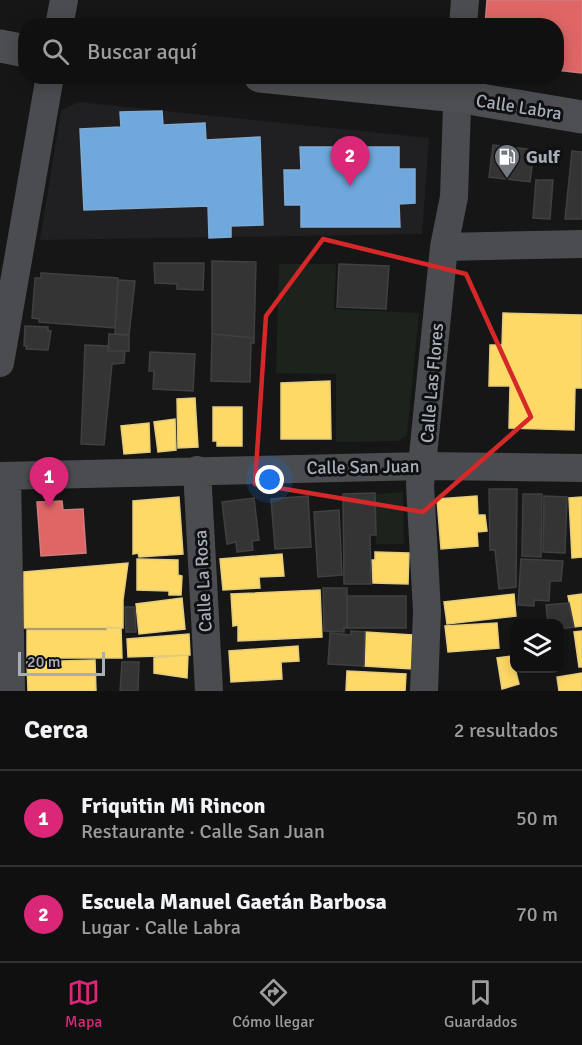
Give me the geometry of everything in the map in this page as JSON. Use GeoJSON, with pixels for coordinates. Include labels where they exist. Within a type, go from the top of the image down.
{"type":"FeatureCollection","features":[{"type":"Feature","properties":{"kind":"main road"},"geometry":{"type":"LineString","coordinates":[[0,46],[18,49]]}},
{"type":"Feature","properties":{"kind":"main road","name":"Calle Labra"},"geometry":{"type":"LineString","coordinates":[[418,84],[458,86],[582,100]]}},
{"type":"Feature","properties":{"kind":"main road","name":"Calle Labra"},"geometry":{"type":"LineString","coordinates":[[458,86],[582,117]]}},
{"type":"Feature","properties":{"kind":"street"},"geometry":{"type":"LineString","coordinates":[[61,18],[64,0]]}},
{"type":"Feature","properties":{"kind":"street"},"geometry":{"type":"LineString","coordinates":[[464,18],[465,0]]}},
{"type":"Feature","properties":{"kind":"street"},"geometry":{"type":"LineString","coordinates":[[0,363],[49,84]]}},
{"type":"Feature","properties":{"kind":"street","name":"Calle Las Flores"},"geometry":{"type":"LineString","coordinates":[[424,691],[427,611],[420,485],[424,465],[444,247],[454,197],[458,86]]}},
{"type":"Feature","properties":{"kind":"street"},"geometry":{"type":"LineString","coordinates":[[444,247],[582,244]]}},
{"type":"Feature","properties":{"kind":"street","name":"Calle San Juan"},"geometry":{"type":"LineString","coordinates":[[4,476],[424,465],[582,468]]}},
{"type":"Feature","properties":{"kind":"street","name":"Calle La Rosa"},"geometry":{"type":"LineString","coordinates":[[197,470],[209,691]]}},
{"type":"Feature","properties":{"kind":"street"},"geometry":{"type":"LineString","coordinates":[[4,476],[11,691]]}},
{"type":"Feature","properties":{"kind":"highlighted area"},"geometry":{"type":"Polygon","coordinates":[[[323,239],[466,274],[531,417],[423,512],[255,484],[266,316],[323,239]]]}},
{"type":"Feature","properties":{"kind":"shaded area"},"geometry":{"type":"Polygon","coordinates":[[[78,102],[429,138],[422,234],[40,240],[61,111],[78,102]]]}},
{"type":"Feature","properties":{"kind":"shaded area"},"geometry":{"type":"Polygon","coordinates":[[[279,264],[336,264],[334,309],[419,313],[407,435],[398,441],[336,442],[336,374],[276,373],[279,264]]]}},
{"type":"Feature","properties":{"kind":"shaded area"},"geometry":{"type":"Polygon","coordinates":[[[403,492],[404,544],[376,544],[375,494],[403,492]]]}},
{"type":"Feature","properties":{"kind":"building: Viviendas"},"geometry":{"type":"Polygon","coordinates":[[[503,313],[582,315],[582,388],[575,388],[574,430],[509,428],[510,386],[489,386],[490,345],[502,345],[503,313]]]}},
{"type":"Feature","properties":{"kind":"building: Viviendas"},"geometry":{"type":"Polygon","coordinates":[[[330,381],[331,439],[281,439],[281,383],[330,381]]]}},
{"type":"Feature","properties":{"kind":"building: Viviendas"},"geometry":{"type":"Polygon","coordinates":[[[195,398],[198,447],[178,448],[177,399],[195,398]]]}},
{"type":"Feature","properties":{"kind":"building: Viviendas"},"geometry":{"type":"Polygon","coordinates":[[[213,407],[242,407],[242,446],[217,446],[217,441],[213,441],[213,407]]]}},
{"type":"Feature","properties":{"kind":"building: Viviendas"},"geometry":{"type":"Polygon","coordinates":[[[175,419],[176,450],[158,452],[154,422],[175,419]]]}},
{"type":"Feature","properties":{"kind":"building: Viviendas"},"geometry":{"type":"Polygon","coordinates":[[[149,423],[150,452],[124,454],[121,426],[149,423]]]}},
{"type":"Feature","properties":{"kind":"building: Viviendas"},"geometry":{"type":"Polygon","coordinates":[[[477,496],[478,515],[485,515],[487,531],[477,532],[478,546],[441,549],[437,499],[477,496]]]}},
{"type":"Feature","properties":{"kind":"building: Viviendas"},"geometry":{"type":"Polygon","coordinates":[[[179,497],[183,554],[139,557],[138,553],[133,554],[133,501],[179,497]]]}},
{"type":"Feature","properties":{"kind":"building: Viviendas"},"geometry":{"type":"Polygon","coordinates":[[[582,497],[582,557],[572,558],[569,498],[582,497]]]}},
{"type":"Feature","properties":{"kind":"building: Viviendas"},"geometry":{"type":"Polygon","coordinates":[[[375,552],[409,553],[408,584],[373,583],[372,560],[375,560],[375,552]]]}},
{"type":"Feature","properties":{"kind":"building: Viviendas"},"geometry":{"type":"Polygon","coordinates":[[[282,554],[284,576],[259,577],[260,588],[223,590],[220,559],[282,554]]]}},
{"type":"Feature","properties":{"kind":"building: Viviendas"},"geometry":{"type":"Polygon","coordinates":[[[137,559],[178,560],[178,575],[182,576],[181,595],[169,595],[169,591],[137,590],[137,559]]]}},
{"type":"Feature","properties":{"kind":"building: Viviendas"},"geometry":{"type":"Polygon","coordinates":[[[128,563],[123,600],[123,628],[24,628],[24,572],[128,563]]]}},
{"type":"Feature","properties":{"kind":"building: Viviendas"},"geometry":{"type":"Polygon","coordinates":[[[320,590],[322,637],[238,641],[238,625],[233,626],[231,594],[320,590]]]}},
{"type":"Feature","properties":{"kind":"building: Viviendas"},"geometry":{"type":"Polygon","coordinates":[[[514,594],[516,616],[447,624],[444,602],[514,594]]]}},
{"type":"Feature","properties":{"kind":"building: Viviendas"},"geometry":{"type":"Polygon","coordinates":[[[582,594],[582,626],[574,627],[568,596],[582,594]]]}},
{"type":"Feature","properties":{"kind":"building: Viviendas"},"geometry":{"type":"Polygon","coordinates":[[[182,598],[185,629],[139,634],[136,604],[182,598]]]}},
{"type":"Feature","properties":{"kind":"building: Viviendas"},"geometry":{"type":"Polygon","coordinates":[[[497,623],[499,648],[448,652],[445,626],[497,623]]]}},
{"type":"Feature","properties":{"kind":"building: Viviendas"},"geometry":{"type":"Polygon","coordinates":[[[107,627],[121,628],[122,658],[27,658],[27,630],[107,630],[107,627]]]}},
{"type":"Feature","properties":{"kind":"building: Viviendas"},"geometry":{"type":"Polygon","coordinates":[[[582,631],[582,667],[579,667],[574,632],[582,631]]]}},
{"type":"Feature","properties":{"kind":"building: Viviendas"},"geometry":{"type":"Polygon","coordinates":[[[365,632],[413,635],[412,669],[364,666],[365,632]]]}},
{"type":"Feature","properties":{"kind":"building: Viviendas"},"geometry":{"type":"Polygon","coordinates":[[[189,634],[190,655],[128,657],[127,639],[189,634]]]}},
{"type":"Feature","properties":{"kind":"building: Viviendas"},"geometry":{"type":"Polygon","coordinates":[[[298,646],[299,661],[281,662],[282,679],[231,682],[229,651],[298,646]]]}},
{"type":"Feature","properties":{"kind":"building: Viviendas"},"geometry":{"type":"Polygon","coordinates":[[[188,655],[187,678],[154,673],[154,658],[188,655]]]}},
{"type":"Feature","properties":{"kind":"building: Viviendas"},"geometry":{"type":"Polygon","coordinates":[[[510,656],[510,673],[516,673],[519,684],[502,689],[497,658],[510,656]]]}},
{"type":"Feature","properties":{"kind":"building: Viviendas"},"geometry":{"type":"Polygon","coordinates":[[[95,660],[96,691],[28,691],[27,662],[95,660]]]}},
{"type":"Feature","properties":{"kind":"building: Viviendas"},"geometry":{"type":"Polygon","coordinates":[[[347,671],[406,674],[405,691],[346,691],[347,671]]]}},
{"type":"Feature","properties":{"kind":"building: Viviendas"},"geometry":{"type":"Polygon","coordinates":[[[582,673],[582,691],[559,691],[557,677],[582,673]]]}},
{"type":"Feature","properties":{"kind":"building: Comercios"},"geometry":{"type":"Polygon","coordinates":[[[487,0],[582,0],[582,73],[564,71],[564,18],[486,18],[487,0]]]}},
{"type":"Feature","properties":{"kind":"building: Comercios"},"geometry":{"type":"Polygon","coordinates":[[[62,501],[63,510],[83,509],[86,553],[41,556],[37,502],[62,501]]]}},
{"type":"Feature","properties":{"kind":"building: Escuelas"},"geometry":{"type":"Polygon","coordinates":[[[162,111],[163,125],[205,123],[206,140],[260,137],[263,225],[231,226],[231,237],[209,238],[208,206],[84,210],[80,129],[121,127],[120,112],[162,111]]]}},
{"type":"Feature","properties":{"kind":"building: Escuelas"},"geometry":{"type":"Polygon","coordinates":[[[300,147],[399,147],[399,169],[415,169],[415,203],[399,204],[400,227],[301,227],[301,205],[285,205],[284,170],[301,170],[300,147]]]}},
{"type":"Feature","properties":{"kind":"building: Otros"},"geometry":{"type":"Polygon","coordinates":[[[493,145],[534,150],[530,182],[489,177],[493,145]]]}},
{"type":"Feature","properties":{"kind":"building: Otros"},"geometry":{"type":"Polygon","coordinates":[[[572,151],[582,152],[582,219],[565,219],[572,151]]]}},
{"type":"Feature","properties":{"kind":"building: Otros"},"geometry":{"type":"Polygon","coordinates":[[[536,180],[553,180],[550,219],[533,218],[536,180]]]}},
{"type":"Feature","properties":{"kind":"building: Otros"},"geometry":{"type":"Polygon","coordinates":[[[212,261],[256,262],[254,338],[212,334],[212,261]]]}},
{"type":"Feature","properties":{"kind":"building: Otros"},"geometry":{"type":"Polygon","coordinates":[[[154,263],[204,263],[203,290],[177,289],[177,284],[155,283],[154,263]]]}},
{"type":"Feature","properties":{"kind":"building: Otros"},"geometry":{"type":"Polygon","coordinates":[[[339,264],[389,266],[386,309],[337,307],[339,264]]]}},
{"type":"Feature","properties":{"kind":"building: Otros"},"geometry":{"type":"Polygon","coordinates":[[[41,273],[118,278],[115,328],[39,322],[39,319],[32,318],[35,278],[41,278],[41,273]]]}},
{"type":"Feature","properties":{"kind":"building: Otros"},"geometry":{"type":"Polygon","coordinates":[[[118,280],[135,281],[129,335],[115,334],[118,280]]]}},
{"type":"Feature","properties":{"kind":"building: Otros"},"geometry":{"type":"Polygon","coordinates":[[[25,326],[48,327],[48,331],[51,331],[48,350],[26,349],[27,346],[24,346],[25,326]]]}},
{"type":"Feature","properties":{"kind":"building: Otros"},"geometry":{"type":"Polygon","coordinates":[[[109,334],[129,335],[129,351],[108,351],[109,334]]]}},
{"type":"Feature","properties":{"kind":"building: Otros"},"geometry":{"type":"Polygon","coordinates":[[[212,334],[254,338],[254,343],[251,343],[250,382],[211,381],[212,334]]]}},
{"type":"Feature","properties":{"kind":"building: Otros"},"geometry":{"type":"Polygon","coordinates":[[[85,345],[109,346],[108,351],[125,351],[124,363],[112,364],[104,445],[81,444],[85,345]]]}},
{"type":"Feature","properties":{"kind":"building: Otros"},"geometry":{"type":"Polygon","coordinates":[[[150,352],[195,354],[193,391],[153,389],[154,371],[149,371],[150,352]]]}},
{"type":"Feature","properties":{"kind":"building: Otros"},"geometry":{"type":"Polygon","coordinates":[[[489,489],[517,489],[516,587],[499,589],[495,550],[490,550],[489,489]]]}},
{"type":"Feature","properties":{"kind":"building: Otros"},"geometry":{"type":"Polygon","coordinates":[[[375,493],[376,535],[370,535],[371,584],[344,584],[343,494],[375,493]]]}},
{"type":"Feature","properties":{"kind":"building: Otros"},"geometry":{"type":"Polygon","coordinates":[[[523,494],[542,494],[541,557],[522,556],[523,494]]]}},
{"type":"Feature","properties":{"kind":"building: Otros"},"geometry":{"type":"Polygon","coordinates":[[[308,496],[311,547],[275,549],[271,499],[308,496]]]}},
{"type":"Feature","properties":{"kind":"building: Otros"},"geometry":{"type":"Polygon","coordinates":[[[544,496],[567,497],[565,553],[543,552],[544,496]]]}},
{"type":"Feature","properties":{"kind":"building: Otros"},"geometry":{"type":"Polygon","coordinates":[[[254,498],[259,540],[252,541],[253,550],[237,552],[236,542],[227,544],[222,502],[254,498]]]}},
{"type":"Feature","properties":{"kind":"building: Otros"},"geometry":{"type":"Polygon","coordinates":[[[339,510],[342,575],[318,577],[314,512],[339,510]]]}},
{"type":"Feature","properties":{"kind":"building: Otros"},"geometry":{"type":"Polygon","coordinates":[[[521,559],[563,561],[561,581],[550,581],[549,601],[534,600],[534,606],[518,605],[521,559]]]}},
{"type":"Feature","properties":{"kind":"building: Otros"},"geometry":{"type":"Polygon","coordinates":[[[323,588],[347,588],[347,628],[344,628],[344,632],[324,631],[323,588]]]}},
{"type":"Feature","properties":{"kind":"building: Otros"},"geometry":{"type":"Polygon","coordinates":[[[347,596],[406,596],[406,628],[347,628],[347,596]]]}},
{"type":"Feature","properties":{"kind":"building: Otros"},"geometry":{"type":"Polygon","coordinates":[[[569,603],[574,627],[564,628],[564,619],[547,619],[546,605],[569,603]]]}},
{"type":"Feature","properties":{"kind":"building: Otros"},"geometry":{"type":"Polygon","coordinates":[[[125,607],[135,607],[136,632],[126,632],[125,607]]]}},
{"type":"Feature","properties":{"kind":"building: Otros"},"geometry":{"type":"Polygon","coordinates":[[[351,631],[365,632],[364,666],[328,664],[330,633],[351,635],[351,631]]]}},
{"type":"Feature","properties":{"kind":"building: Otros"},"geometry":{"type":"Polygon","coordinates":[[[122,662],[139,662],[138,691],[120,691],[122,662]]]}},
{"type":"Feature","properties":{"kind":"place","name":"Gulf"},"geometry":{"type":"Point","coordinates":[507,180]}},
{"type":"Feature","properties":{"kind":"place","name":"Escuela Manuel Gaetán Barbosa"},"geometry":{"type":"Point","coordinates":[350,186]}},
{"type":"Feature","properties":{"kind":"place","name":"Friquitin Mi Rincon"},"geometry":{"type":"Point","coordinates":[49,507]}}]}
